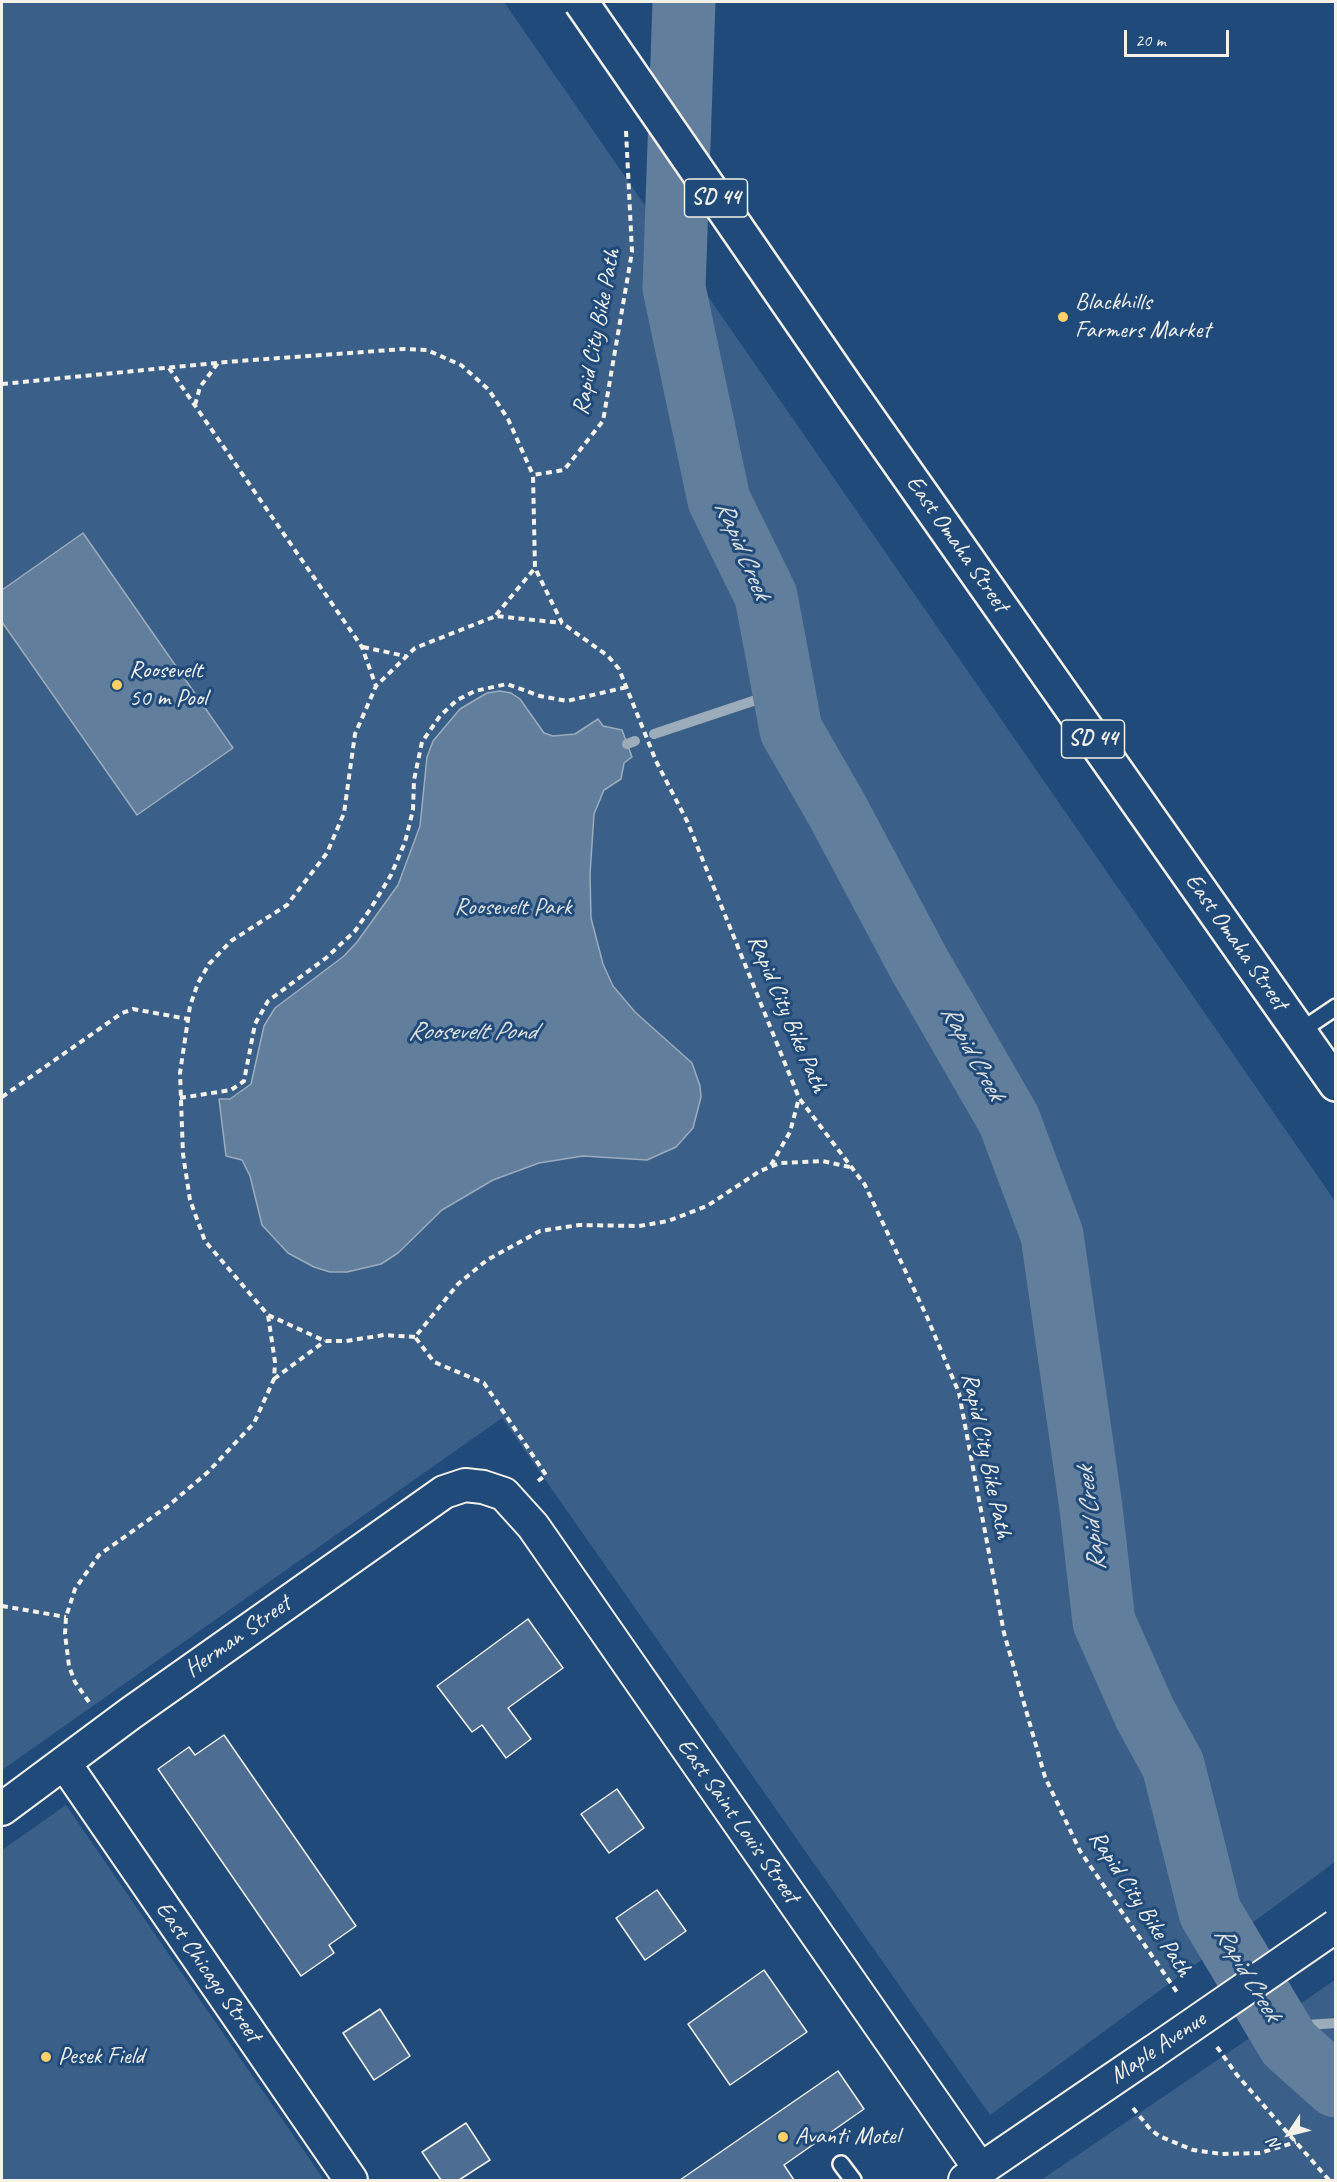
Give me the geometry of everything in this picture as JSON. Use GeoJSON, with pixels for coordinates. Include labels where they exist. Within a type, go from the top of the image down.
{"type":"FeatureCollection","features":[{"type":"Feature","properties":{"kind":"main road","name":"East Omaha Street"},"geometry":{"type":"LineString","coordinates":[[580,2],[851,394],[1335,1084]]}},
{"type":"Feature","properties":{"kind":"street","name":"Herman Street"},"geometry":{"type":"LineString","coordinates":[[2,1809],[107,1731],[444,1492],[465,1485],[483,1487]]}},
{"type":"Feature","properties":{"kind":"street","name":"East Saint Louis Street"},"geometry":{"type":"LineString","coordinates":[[483,1487],[504,1494],[547,1546],[972,2175]]}},
{"type":"Feature","properties":{"kind":"street","name":"East Chicago Street"},"geometry":{"type":"LineString","coordinates":[[65,1764],[351,2181]]}},
{"type":"Feature","properties":{"kind":"street","name":"Maple Avenue"},"geometry":{"type":"LineString","coordinates":[[972,2175],[1335,1926]]}},
{"type":"Feature","properties":{"kind":"lane"},"geometry":{"type":"LineString","coordinates":[[1299,1032],[1335,1007]]}},
{"type":"Feature","properties":{"kind":"lane"},"geometry":{"type":"LineString","coordinates":[[842,2164],[853,2181]]}},
{"type":"Feature","properties":{"kind":"path","name":"Rapid City Bike Path"},"geometry":{"type":"LineString","coordinates":[[626,121],[633,252],[603,421],[564,470],[533,475],[535,568],[562,623],[608,656],[619,669],[656,761],[687,821],[799,1098],[866,1185],[927,1317],[959,1393],[1004,1633],[1045,1777],[1080,1851],[1181,1999]]}},
{"type":"Feature","properties":{"kind":"path"},"geometry":{"type":"LineString","coordinates":[[2,384],[218,363],[404,349],[438,353],[474,374],[496,399],[513,429],[533,475]]}},
{"type":"Feature","properties":{"kind":"path"},"geometry":{"type":"LineString","coordinates":[[195,406],[200,387],[218,363]]}},
{"type":"Feature","properties":{"kind":"path"},"geometry":{"type":"LineString","coordinates":[[169,368],[362,647],[376,686]]}},
{"type":"Feature","properties":{"kind":"path"},"geometry":{"type":"LineString","coordinates":[[496,616],[535,568]]}},
{"type":"Feature","properties":{"kind":"path"},"geometry":{"type":"LineString","coordinates":[[515,1505],[546,1475],[484,1383],[434,1362],[415,1337],[395,1334],[337,1342],[324,1341],[268,1315],[211,1250],[199,1230],[188,1190],[180,1098],[181,1059],[193,994],[209,964],[231,941],[287,905],[327,853],[344,813],[355,734],[376,686],[415,648],[448,633],[496,616],[562,623]]}},
{"type":"Feature","properties":{"kind":"path"},"geometry":{"type":"LineString","coordinates":[[362,647],[405,656]]}},
{"type":"Feature","properties":{"kind":"path"},"geometry":{"type":"LineString","coordinates":[[180,1098],[231,1090],[244,1081],[255,1024],[268,1001],[326,958],[355,931],[391,875],[405,842],[413,810],[414,780],[422,742],[440,716],[457,700],[475,691],[507,684],[540,696],[567,701],[627,687]]}},
{"type":"Feature","properties":{"kind":"path"},"geometry":{"type":"LineString","coordinates":[[2,1097],[122,1013],[134,1009],[188,1019]]}},
{"type":"Feature","properties":{"kind":"path"},"geometry":{"type":"LineString","coordinates":[[771,1166],[790,1132],[799,1098]]}},
{"type":"Feature","properties":{"kind":"path"},"geometry":{"type":"LineString","coordinates":[[415,1337],[426,1320],[467,1276],[494,1256],[534,1234],[579,1225],[639,1226],[669,1221],[707,1206],[771,1166],[810,1161],[851,1167]]}},
{"type":"Feature","properties":{"kind":"path"},"geometry":{"type":"LineString","coordinates":[[107,1731],[75,1682],[66,1648],[66,1617],[75,1589],[91,1564],[168,1506],[232,1448],[254,1423],[274,1379],[268,1315]]}},
{"type":"Feature","properties":{"kind":"path"},"geometry":{"type":"LineString","coordinates":[[274,1379],[324,1341]]}},
{"type":"Feature","properties":{"kind":"path"},"geometry":{"type":"LineString","coordinates":[[2,1606],[66,1617]]}},
{"type":"Feature","properties":{"kind":"path"},"geometry":{"type":"LineString","coordinates":[[1209,2037],[1237,2075],[1329,2181]]}},
{"type":"Feature","properties":{"kind":"path"},"geometry":{"type":"LineString","coordinates":[[1134,2108],[1150,2129],[1159,2136],[1192,2150],[1222,2154],[1260,2152],[1296,2142]]}},
{"type":"Feature","properties":{"kind":"green space","name":"Roosevelt Park"},"geometry":{"type":"Polygon","coordinates":[[[2,2],[504,2],[1335,1201],[1335,1862],[990,2115],[502,1418],[2,1770],[2,2]]]}},
{"type":"Feature","properties":{"kind":"green space"},"geometry":{"type":"Polygon","coordinates":[[[66,1805],[324,2180],[2,2180],[2,1850],[66,1805]]]}},
{"type":"Feature","properties":{"kind":"green space"},"geometry":{"type":"Polygon","coordinates":[[[1335,1980],[1335,2180],[1041,2180],[1335,1980]]]}},
{"type":"Feature","properties":{"kind":"water","name":"Roosevelt 50 m Pool"},"geometry":{"type":"Polygon","coordinates":[[[83,533],[233,748],[137,815],[2,622],[2,590],[83,533]]]}},
{"type":"Feature","properties":{"kind":"water","name":"Roosevelt Pond"},"geometry":{"type":"Polygon","coordinates":[[[500,691],[511,693],[520,699],[544,733],[553,736],[575,734],[598,719],[603,726],[622,730],[632,757],[624,763],[621,779],[604,790],[594,814],[590,874],[591,918],[603,964],[613,986],[635,1012],[692,1063],[700,1086],[701,1097],[693,1128],[676,1147],[647,1160],[583,1156],[539,1163],[493,1180],[442,1210],[398,1253],[381,1264],[347,1272],[330,1272],[314,1267],[288,1253],[262,1225],[250,1176],[242,1160],[226,1156],[219,1099],[230,1099],[251,1084],[264,1026],[275,1008],[344,956],[357,942],[398,885],[420,826],[427,757],[433,741],[460,709],[487,693],[500,691]]]}},
{"type":"Feature","properties":{"kind":"building"},"geometry":{"type":"Polygon","coordinates":[[[528,1619],[563,1668],[508,1708],[531,1739],[506,1758],[482,1725],[472,1732],[437,1686],[528,1619]]]}},
{"type":"Feature","properties":{"kind":"building"},"geometry":{"type":"Polygon","coordinates":[[[224,1735],[356,1926],[329,1945],[334,1953],[301,1976],[158,1769],[189,1747],[195,1755],[224,1735]]]}},
{"type":"Feature","properties":{"kind":"building"},"geometry":{"type":"Polygon","coordinates":[[[617,1789],[644,1828],[609,1853],[581,1814],[617,1789]]]}},
{"type":"Feature","properties":{"kind":"building"},"geometry":{"type":"Polygon","coordinates":[[[657,1890],[686,1931],[645,1960],[616,1918],[657,1890]]]}},
{"type":"Feature","properties":{"kind":"building"},"geometry":{"type":"Polygon","coordinates":[[[764,1970],[807,2032],[730,2085],[688,2024],[764,1970]]]}},
{"type":"Feature","properties":{"kind":"building"},"geometry":{"type":"Polygon","coordinates":[[[380,2009],[410,2056],[374,2080],[343,2033],[380,2009]]]}},
{"type":"Feature","properties":{"kind":"building","name":"Avanti Motel"},"geometry":{"type":"Polygon","coordinates":[[[838,2071],[864,2109],[784,2165],[794,2180],[680,2180],[838,2071]]]}},
{"type":"Feature","properties":{"kind":"building"},"geometry":{"type":"Polygon","coordinates":[[[466,2123],[490,2160],[459,2180],[441,2180],[422,2152],[466,2123]]]}},
{"type":"Feature","properties":{"kind":"waterway","name":"Rapid Creek"},"geometry":{"type":"LineString","coordinates":[[684,2],[674,288],[719,500],[766,596],[791,730],[837,810],[919,964],[1009,1120],[1052,1235],[1091,1508],[1104,1622],[1145,1714],[1173,1765],[1210,1912],[1289,2044],[1336,2086]]}},
{"type":"Feature","properties":{"kind":"waterway"},"geometry":{"type":"LineString","coordinates":[[654,734],[783,691]]}},
{"type":"Feature","properties":{"kind":"waterway"},"geometry":{"type":"LineString","coordinates":[[627,744],[635,741]]}},
{"type":"Feature","properties":{"kind":"waterway"},"geometry":{"type":"LineString","coordinates":[[1279,2027],[1336,2023]]}},
{"type":"Feature","properties":{"kind":"place","name":"Blackhills Farmers Market"},"geometry":{"type":"Point","coordinates":[1063,317]}},
{"type":"Feature","properties":{"kind":"place","name":"Roosevelt 50 m Pool"},"geometry":{"type":"Point","coordinates":[117,685]}},
{"type":"Feature","properties":{"kind":"place","name":"Pesek Field"},"geometry":{"type":"Point","coordinates":[46,2057]}},
{"type":"Feature","properties":{"kind":"place","name":"Avanti Motel"},"geometry":{"type":"Point","coordinates":[783,2137]}}]}
